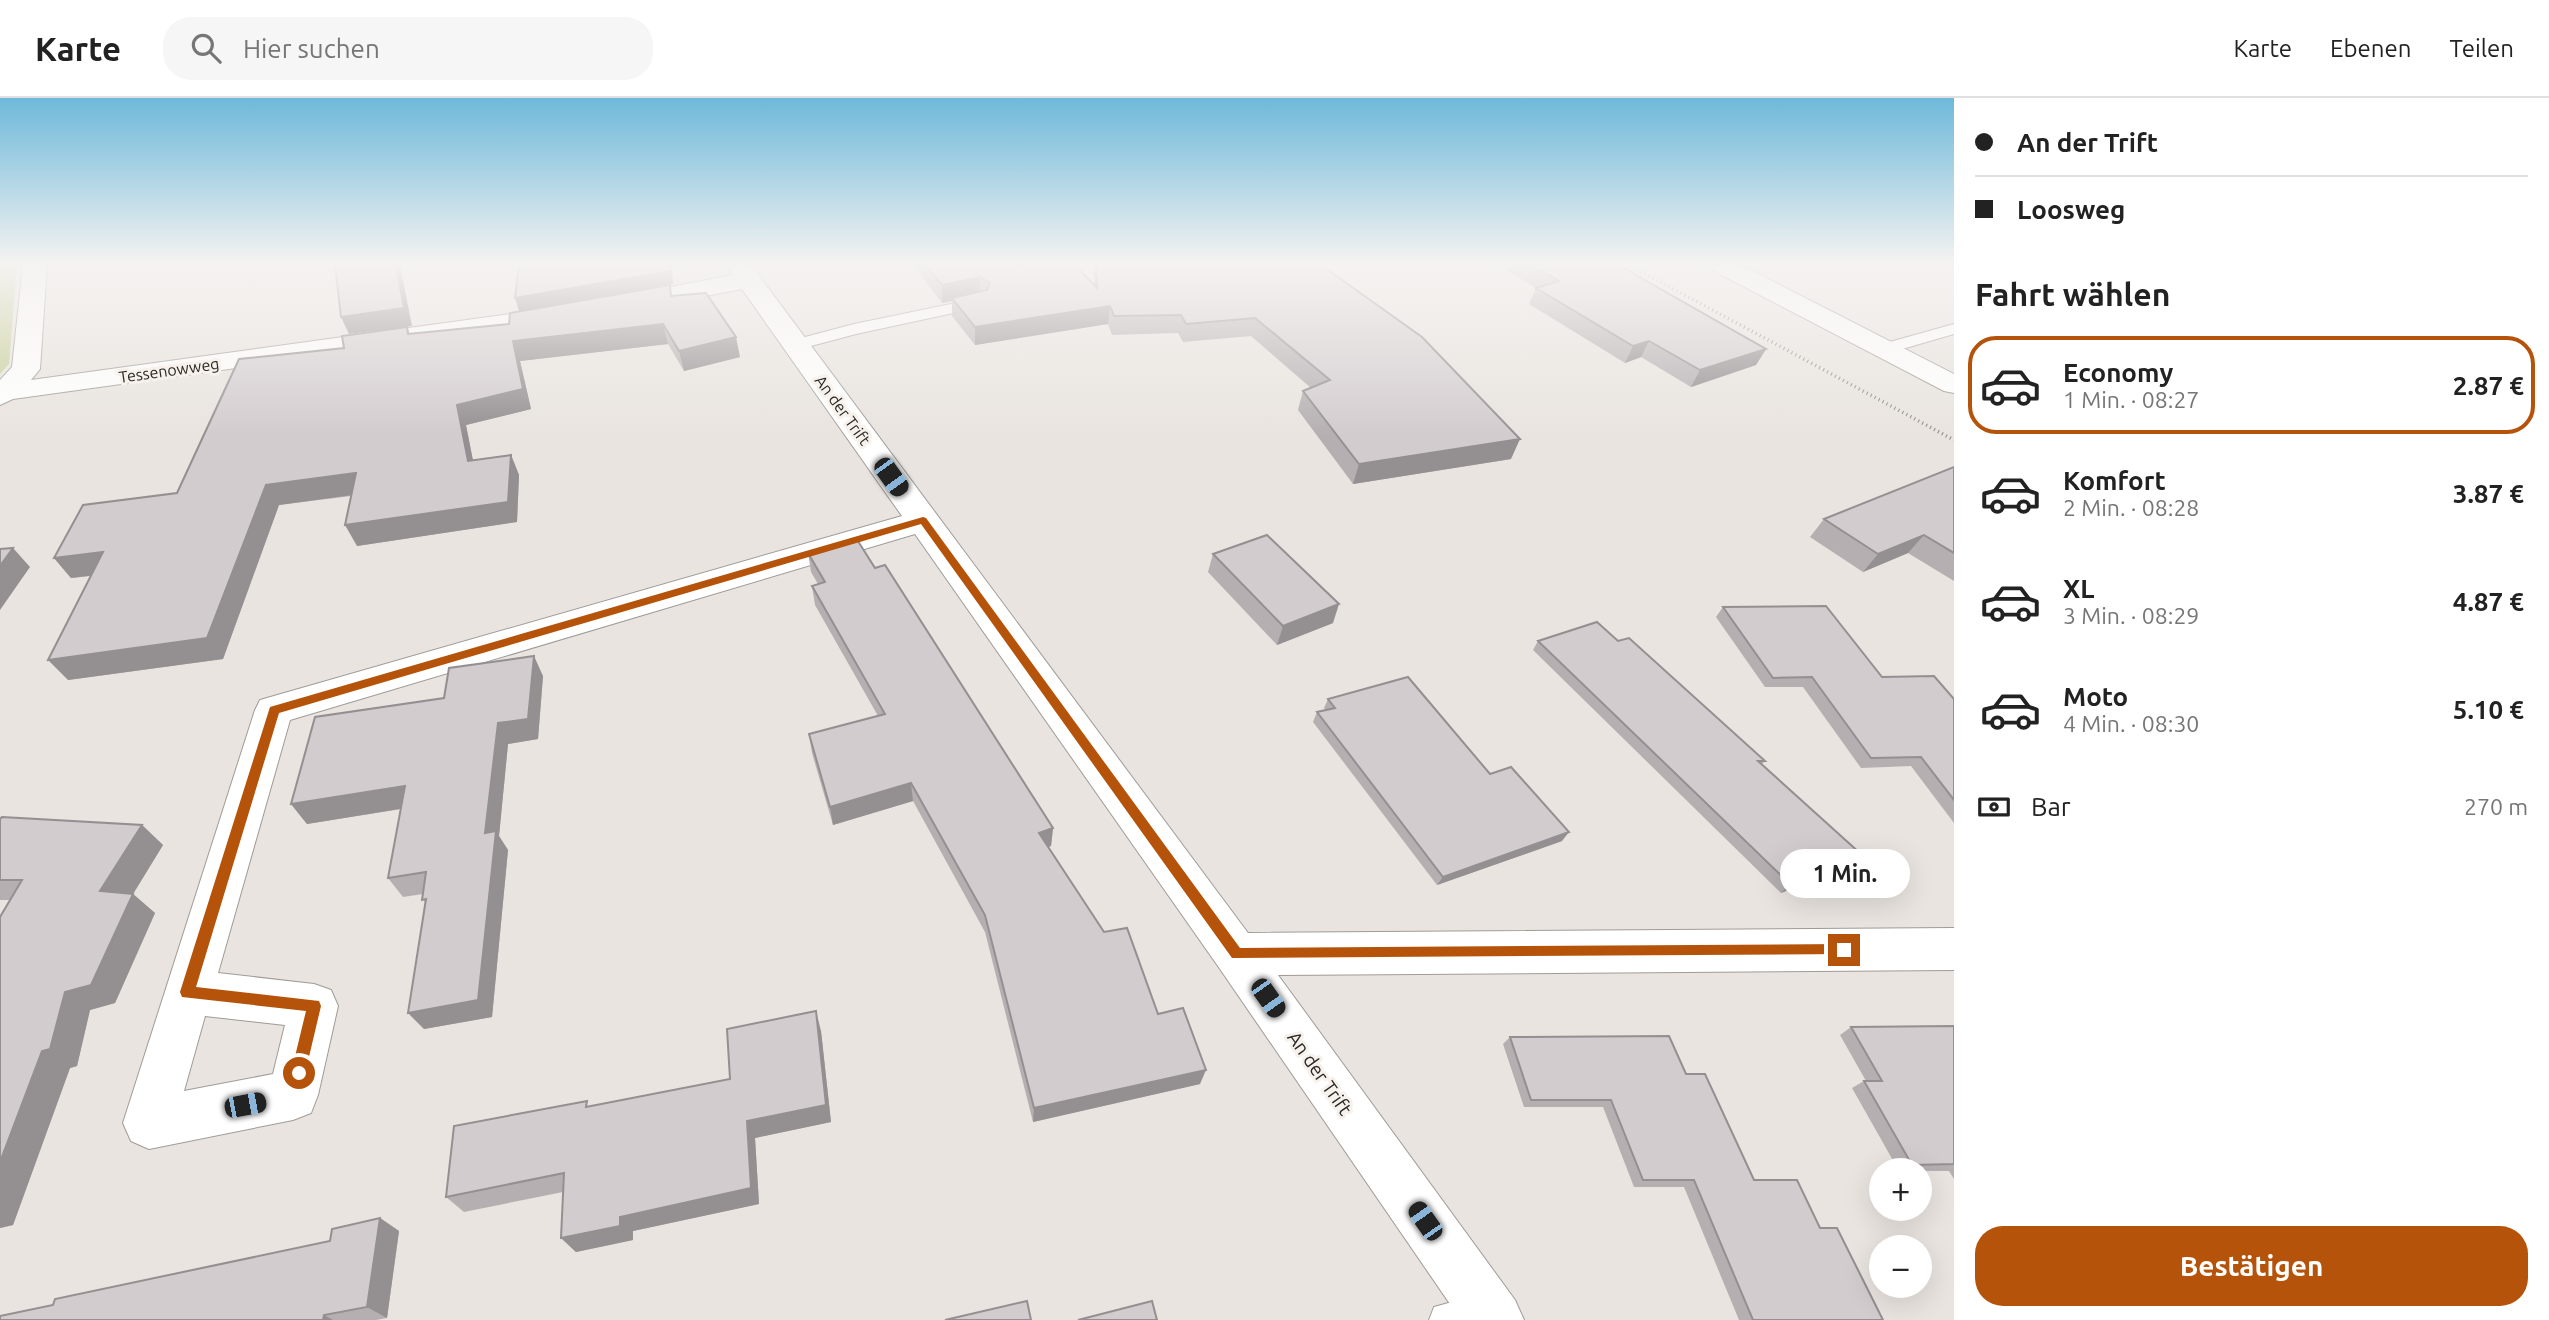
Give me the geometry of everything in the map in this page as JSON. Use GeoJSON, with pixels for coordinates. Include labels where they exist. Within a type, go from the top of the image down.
{"type":"FeatureCollection","features":[{"type":"Feature","properties":{"kind":"street","name":"Tessenowweg"},"geometry":{"type":"LineString","coordinates":[[2,394],[26,369],[30,322]]}},
{"type":"Feature","properties":{"kind":"street","name":"Tessenowweg"},"geometry":{"type":"LineString","coordinates":[[2,394],[502,322]]}},
{"type":"Feature","properties":{"kind":"street","name":"An der Trift"},"geometry":{"type":"LineString","coordinates":[[779,322],[1236,954],[1491,1315]]}},
{"type":"Feature","properties":{"kind":"street"},"geometry":{"type":"LineString","coordinates":[[1832,322],[1954,385]]}},
{"type":"Feature","properties":{"kind":"street"},"geometry":{"type":"LineString","coordinates":[[187,992],[274,710],[923,520]]}},
{"type":"Feature","properties":{"kind":"street"},"geometry":{"type":"LineString","coordinates":[[1236,954],[1954,949]]}},
{"type":"Feature","properties":{"kind":"lane"},"geometry":{"type":"LineString","coordinates":[[796,345],[888,322]]}},
{"type":"Feature","properties":{"kind":"lane"},"geometry":{"type":"LineString","coordinates":[[1885,349],[1954,329]]}},
{"type":"Feature","properties":{"kind":"lane"},"geometry":{"type":"LineString","coordinates":[[1447,1320],[1491,1315]]}},
{"type":"Feature","properties":{"kind":"path"},"geometry":{"type":"LineString","coordinates":[[1735,322],[1954,440]]}},
{"type":"Feature","properties":{"kind":"green space"},"geometry":{"type":"Polygon","coordinates":[[[0,322],[12,322],[9,364],[0,374],[0,322]]]}},
{"type":"Feature","properties":{"kind":"building"},"geometry":{"type":"Polygon","coordinates":[[[726,322],[736,337],[679,351],[663,324],[513,341],[523,389],[457,405],[468,461],[511,455],[508,502],[345,525],[356,473],[266,485],[207,638],[48,660],[103,552],[54,558],[83,505],[177,493],[239,359],[344,348],[342,336],[407,327],[408,334],[509,324],[726,322]]]}},
{"type":"Feature","properties":{"kind":"building"},"geometry":{"type":"Polygon","coordinates":[[[971,322],[1007,322],[975,327],[971,322]]]}},
{"type":"Feature","properties":{"kind":"building"},"geometry":{"type":"Polygon","coordinates":[[[1260,322],[1401,322],[1422,337],[1520,439],[1359,464],[1303,391],[1330,380],[1260,322]]]}},
{"type":"Feature","properties":{"kind":"building"},"geometry":{"type":"Polygon","coordinates":[[[1593,322],[1718,322],[1766,349],[1700,370],[1649,341],[1633,346],[1593,322]]]}},
{"type":"Feature","properties":{"kind":"building"},"geometry":{"type":"Polygon","coordinates":[[[1954,467],[1954,553],[1924,535],[1878,554],[1824,519],[1954,467]]]}},
{"type":"Feature","properties":{"kind":"building"},"geometry":{"type":"Polygon","coordinates":[[[1267,535],[1339,604],[1283,626],[1213,554],[1267,535]]]}},
{"type":"Feature","properties":{"kind":"building"},"geometry":{"type":"Polygon","coordinates":[[[856,538],[875,568],[885,565],[1053,828],[1039,833],[1104,932],[1127,928],[1158,1014],[1183,1008],[1206,1070],[1034,1108],[985,915],[911,783],[830,807],[809,734],[885,714],[812,586],[825,582],[808,553],[856,538]]]}},
{"type":"Feature","properties":{"kind":"building"},"geometry":{"type":"Polygon","coordinates":[[[13,548],[0,566],[0,549],[13,548]]]}},
{"type":"Feature","properties":{"kind":"building"},"geometry":{"type":"Polygon","coordinates":[[[1826,606],[1882,677],[1934,676],[1954,699],[1954,800],[1921,757],[1871,758],[1812,677],[1773,678],[1723,607],[1826,606]]]}},
{"type":"Feature","properties":{"kind":"building"},"geometry":{"type":"Polygon","coordinates":[[[1597,622],[1618,641],[1629,638],[1765,761],[1758,761],[1862,855],[1790,884],[1538,641],[1597,622]]]}},
{"type":"Feature","properties":{"kind":"building"},"geometry":{"type":"Polygon","coordinates":[[[534,656],[528,719],[498,723],[485,833],[496,831],[478,1000],[408,1013],[426,899],[422,900],[426,872],[388,878],[405,786],[291,804],[315,717],[444,698],[449,668],[534,656]]]}},
{"type":"Feature","properties":{"kind":"building"},"geometry":{"type":"Polygon","coordinates":[[[1408,677],[1490,774],[1511,767],[1569,832],[1443,877],[1317,712],[1335,708],[1328,699],[1408,677]]]}},
{"type":"Feature","properties":{"kind":"building"},"geometry":{"type":"Polygon","coordinates":[[[2,817],[142,825],[100,891],[133,894],[91,985],[65,992],[50,1049],[42,1051],[0,1162],[0,917],[22,880],[0,880],[2,817]]]}},
{"type":"Feature","properties":{"kind":"building"},"geometry":{"type":"Polygon","coordinates":[[[816,1011],[826,1105],[747,1121],[751,1188],[620,1217],[620,1226],[561,1238],[564,1173],[446,1197],[454,1126],[587,1101],[586,1107],[730,1079],[727,1029],[816,1011]]]}},
{"type":"Feature","properties":{"kind":"building"},"geometry":{"type":"Polygon","coordinates":[[[1954,1026],[1954,1164],[1932,1165],[1932,1158],[1908,1158],[1864,1081],[1882,1081],[1851,1027],[1954,1026]]]}},
{"type":"Feature","properties":{"kind":"building"},"geometry":{"type":"Polygon","coordinates":[[[1669,1036],[1686,1074],[1705,1074],[1754,1180],[1797,1180],[1820,1228],[1837,1228],[1869,1292],[1869,1298],[1872,1298],[1883,1320],[1753,1320],[1694,1180],[1643,1180],[1611,1100],[1531,1100],[1510,1037],[1669,1036]]]}},
{"type":"Feature","properties":{"kind":"building"},"geometry":{"type":"Polygon","coordinates":[[[380,1218],[367,1307],[324,1315],[323,1320],[0,1320],[0,1316],[53,1305],[55,1299],[330,1241],[332,1229],[380,1218]]]}},
{"type":"Feature","properties":{"kind":"building"},"geometry":{"type":"Polygon","coordinates":[[[1027,1301],[1031,1320],[945,1320],[1027,1301]]]}},
{"type":"Feature","properties":{"kind":"building"},"geometry":{"type":"Polygon","coordinates":[[[1152,1301],[1157,1320],[1078,1320],[1152,1301]]]}},
{"type":"Feature","properties":{"kind":"route"},"geometry":{"type":"LineString","coordinates":[[299,1073],[314,1006],[187,992],[274,710],[923,520],[1236,954],[1844,950]]}}]}
